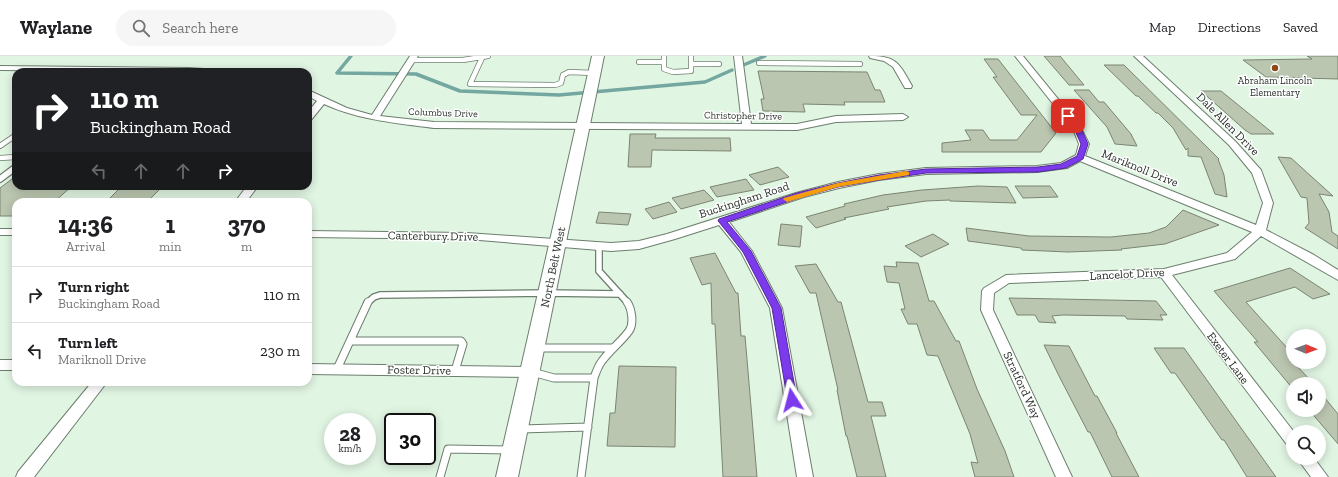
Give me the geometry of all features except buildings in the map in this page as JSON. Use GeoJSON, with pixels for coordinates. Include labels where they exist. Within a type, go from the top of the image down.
{"type":"FeatureCollection","features":[{"type":"Feature","properties":{"kind":"main road","name":"North Belt West"},"geometry":{"type":"LineString","coordinates":[[508,477],[598,56]]}},
{"type":"Feature","properties":{"kind":"street"},"geometry":{"type":"LineString","coordinates":[[738,56],[747,126]]}},
{"type":"Feature","properties":{"kind":"street"},"geometry":{"type":"LineString","coordinates":[[873,56],[885,58],[897,64],[908,86]]}},
{"type":"Feature","properties":{"kind":"street"},"geometry":{"type":"LineString","coordinates":[[1019,56],[1078,128],[1084,144],[1080,157]]}},
{"type":"Feature","properties":{"kind":"street","name":"Dale Allen Drive"},"geometry":{"type":"LineString","coordinates":[[1138,56],[1232,143],[1257,172],[1268,203],[1260,232]]}},
{"type":"Feature","properties":{"kind":"street"},"geometry":{"type":"LineString","coordinates":[[374,118],[413,58]]}},
{"type":"Feature","properties":{"kind":"street"},"geometry":{"type":"LineString","coordinates":[[0,68],[12,68]]}},
{"type":"Feature","properties":{"kind":"street","name":"Columbus Drive"},"geometry":{"type":"LineString","coordinates":[[312,95],[344,110],[374,118],[434,124],[583,124]]}},
{"type":"Feature","properties":{"kind":"street"},"geometry":{"type":"LineString","coordinates":[[312,113],[322,100]]}},
{"type":"Feature","properties":{"kind":"street","name":"Christopher Drive"},"geometry":{"type":"LineString","coordinates":[[583,124],[797,126],[836,119],[903,117]]}},
{"type":"Feature","properties":{"kind":"street","name":"Buckingham Road"},"geometry":{"type":"LineString","coordinates":[[558,242],[599,246],[639,245],[671,237],[800,195],[872,178],[926,171],[1038,169],[1063,166],[1080,157]]}},
{"type":"Feature","properties":{"kind":"street","name":"Mariknoll Drive"},"geometry":{"type":"LineString","coordinates":[[1080,157],[1260,232]]}},
{"type":"Feature","properties":{"kind":"street"},"geometry":{"type":"LineString","coordinates":[[243,198],[250,190]]}},
{"type":"Feature","properties":{"kind":"street"},"geometry":{"type":"LineString","coordinates":[[722,221],[746,251],[776,308],[804,477]]}},
{"type":"Feature","properties":{"kind":"street"},"geometry":{"type":"LineString","coordinates":[[0,232],[12,232]]}},
{"type":"Feature","properties":{"kind":"street"},"geometry":{"type":"LineString","coordinates":[[1260,232],[1310,258],[1338,276]]}},
{"type":"Feature","properties":{"kind":"street","name":"Lancelot Drive"},"geometry":{"type":"LineString","coordinates":[[988,291],[1006,279],[1164,273],[1231,256],[1260,232]]}},
{"type":"Feature","properties":{"kind":"street","name":"Canterbury Drive"},"geometry":{"type":"LineString","coordinates":[[312,234],[467,236],[558,242]]}},
{"type":"Feature","properties":{"kind":"street","name":"Exeter Lane"},"geometry":{"type":"LineString","coordinates":[[1164,273],[1286,433]]}},
{"type":"Feature","properties":{"kind":"street","name":"Stratford Way"},"geometry":{"type":"LineString","coordinates":[[988,291],[988,310],[1064,477]]}},
{"type":"Feature","properties":{"kind":"street"},"geometry":{"type":"LineString","coordinates":[[0,365],[12,365]]}},
{"type":"Feature","properties":{"kind":"street","name":"Foster Drive"},"geometry":{"type":"LineString","coordinates":[[312,369],[530,372]]}},
{"type":"Feature","properties":{"kind":"street"},"geometry":{"type":"LineString","coordinates":[[24,477],[97,386]]}},
{"type":"Feature","properties":{"kind":"street"},"geometry":{"type":"LineString","coordinates":[[1311,465],[1320,477]]}},
{"type":"Feature","properties":{"kind":"lane"},"geometry":{"type":"LineString","coordinates":[[413,58],[463,60],[488,56]]}},
{"type":"Feature","properties":{"kind":"lane"},"geometry":{"type":"LineString","coordinates":[[664,56],[664,69],[668,72],[691,71],[691,56]]}},
{"type":"Feature","properties":{"kind":"lane"},"geometry":{"type":"LineString","coordinates":[[806,56],[809,64]]}},
{"type":"Feature","properties":{"kind":"lane"},"geometry":{"type":"LineString","coordinates":[[482,58],[470,84],[555,86],[561,83],[563,75],[569,72],[594,73]]}},
{"type":"Feature","properties":{"kind":"lane"},"geometry":{"type":"LineString","coordinates":[[639,62],[664,62]]}},
{"type":"Feature","properties":{"kind":"lane"},"geometry":{"type":"LineString","coordinates":[[759,63],[860,64]]}},
{"type":"Feature","properties":{"kind":"lane"},"geometry":{"type":"LineString","coordinates":[[692,64],[719,64]]}},
{"type":"Feature","properties":{"kind":"lane"},"geometry":{"type":"LineString","coordinates":[[0,146],[12,138]]}},
{"type":"Feature","properties":{"kind":"lane"},"geometry":{"type":"LineString","coordinates":[[0,158],[12,158]]}},
{"type":"Feature","properties":{"kind":"lane"},"geometry":{"type":"LineString","coordinates":[[0,179],[12,170]]}},
{"type":"Feature","properties":{"kind":"lane"},"geometry":{"type":"LineString","coordinates":[[581,477],[594,378],[600,363],[612,348],[630,330],[632,318],[630,306],[599,271],[599,246]]}},
{"type":"Feature","properties":{"kind":"lane"},"geometry":{"type":"LineString","coordinates":[[336,369],[367,303],[374,297],[380,295],[547,293],[620,294]]}},
{"type":"Feature","properties":{"kind":"lane"},"geometry":{"type":"LineString","coordinates":[[350,341],[461,341],[463,344],[455,371]]}},
{"type":"Feature","properties":{"kind":"lane"},"geometry":{"type":"LineString","coordinates":[[535,348],[612,348]]}},
{"type":"Feature","properties":{"kind":"lane"},"geometry":{"type":"LineString","coordinates":[[530,372],[554,378],[594,378]]}},
{"type":"Feature","properties":{"kind":"lane"},"geometry":{"type":"LineString","coordinates":[[518,429],[588,427]]}},
{"type":"Feature","properties":{"kind":"lane"},"geometry":{"type":"LineString","coordinates":[[440,477],[448,449],[513,450]]}},
{"type":"Feature","properties":{"kind":"waterway"},"geometry":{"type":"LineString","coordinates":[[351,56],[337,73],[416,74],[460,91],[559,95],[705,82],[732,70]]}},
{"type":"Feature","properties":{"kind":"waterway"},"geometry":{"type":"LineString","coordinates":[[741,66],[765,56]]}},
{"type":"Feature","properties":{"kind":"slow traffic"},"geometry":{"type":"LineString","coordinates":[[787,199],[838,185],[879,177],[906,174]]}},
{"type":"Feature","properties":{"kind":"place","name":"Abraham Lincoln Elementary"},"geometry":{"type":"Point","coordinates":[1275,68]}},
{"type":"Feature","properties":{"kind":"route"},"geometry":{"type":"LineString","coordinates":[[792,400],[776,308],[746,251],[722,221],[800,195],[838,185],[879,177],[926,171],[1038,169],[1063,166],[1080,157],[1084,144],[1078,128],[1068,116]]}}]}
